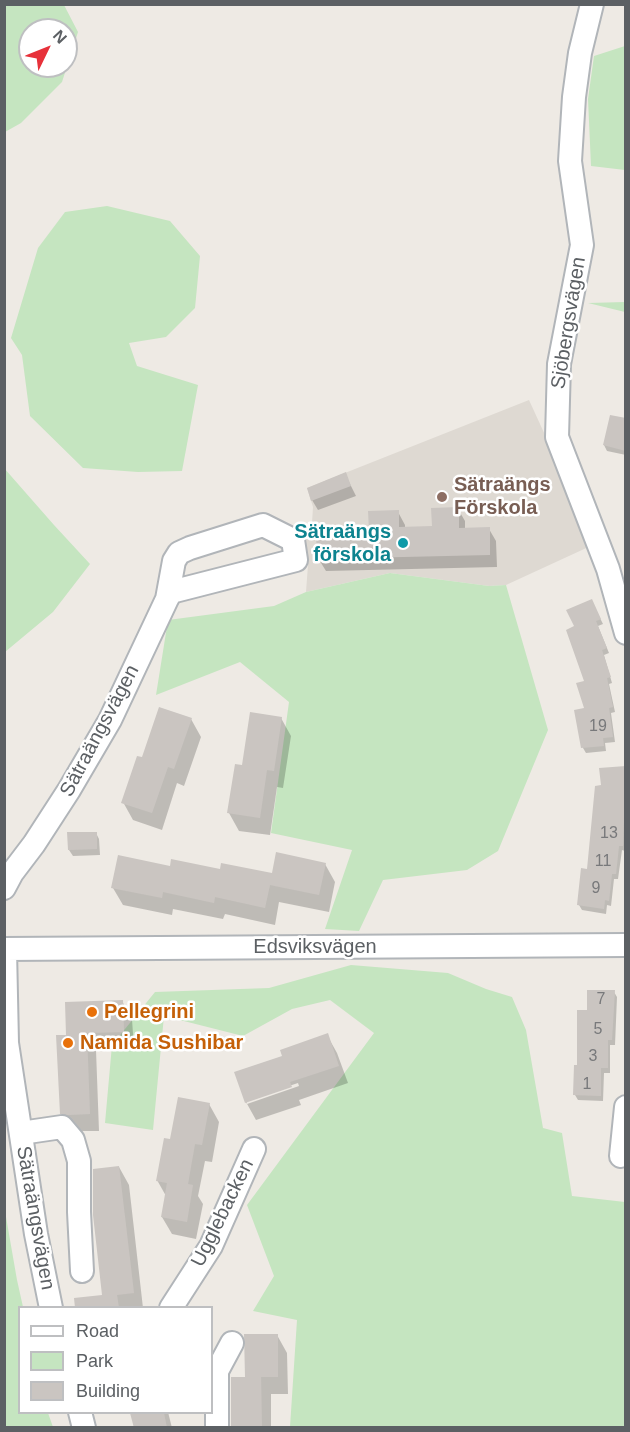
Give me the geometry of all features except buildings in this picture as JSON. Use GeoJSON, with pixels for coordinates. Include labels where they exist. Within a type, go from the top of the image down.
{"type":"FeatureCollection","features":[{"type":"Feature","properties":{"kind":"street","name":"Sjöbergsvägen"},"geometry":{"type":"LineString","coordinates":[[592,4],[580,53],[574,97],[570,161],[582,245],[559,364],[556,437],[608,569],[626,633]]}},
{"type":"Feature","properties":{"kind":"street","name":"Sätraängsvägen"},"geometry":{"type":"LineString","coordinates":[[4,888],[69,790],[110,720],[171,592],[296,560],[293,540],[263,525],[179,553],[174,561],[167,599]]}},
{"type":"Feature","properties":{"kind":"street","name":"Edsviksvägen"},"geometry":{"type":"LineString","coordinates":[[5,949],[626,945]]}},
{"type":"Feature","properties":{"kind":"street","name":"Sätraängsvägen"},"geometry":{"type":"LineString","coordinates":[[5,949],[6,1044],[36,1234],[51,1306]]}},
{"type":"Feature","properties":{"kind":"street"},"geometry":{"type":"LineString","coordinates":[[621,1156],[626,1107]]}},
{"type":"Feature","properties":{"kind":"street"},"geometry":{"type":"LineString","coordinates":[[21,1133],[62,1127],[73,1140],[79,1161],[82,1271]]}},
{"type":"Feature","properties":{"kind":"street","name":"Ugglebacken"},"geometry":{"type":"LineString","coordinates":[[172,1306],[211,1246],[254,1149]]}},
{"type":"Feature","properties":{"kind":"street"},"geometry":{"type":"LineString","coordinates":[[217,1428],[217,1371],[232,1343]]}},
{"type":"Feature","properties":{"kind":"shaded area","name":"Sätraängs Förskola"},"geometry":{"type":"Polygon","coordinates":[[[529,400],[595,544],[506,585],[489,586],[390,573],[306,592],[308,565],[305,538],[312,523],[313,507],[307,488],[529,400]]]}},
{"type":"Feature","properties":{"kind":"green space"},"geometry":{"type":"Polygon","coordinates":[[[5,4],[64,5],[71,18],[18,18],[18,78],[63,78],[62,82],[21,123],[5,132],[5,4]]]}},
{"type":"Feature","properties":{"kind":"green space"},"geometry":{"type":"Polygon","coordinates":[[[625,46],[625,170],[591,166],[588,99],[594,56],[625,46]]]}},
{"type":"Feature","properties":{"kind":"green space"},"geometry":{"type":"Polygon","coordinates":[[[107,206],[170,221],[200,256],[195,308],[166,337],[129,343],[137,366],[198,385],[182,471],[138,472],[83,468],[30,416],[22,355],[11,338],[38,248],[65,212],[107,206]]]}},
{"type":"Feature","properties":{"kind":"green space"},"geometry":{"type":"Polygon","coordinates":[[[625,302],[625,312],[588,303],[625,302]]]}},
{"type":"Feature","properties":{"kind":"green space"},"geometry":{"type":"Polygon","coordinates":[[[4,468],[90,564],[53,612],[5,652],[4,468]]]}},
{"type":"Feature","properties":{"kind":"green space"},"geometry":{"type":"Polygon","coordinates":[[[390,573],[489,586],[506,585],[548,730],[498,851],[467,870],[383,880],[359,931],[325,929],[352,850],[271,833],[289,702],[240,662],[156,695],[168,620],[274,606],[306,592],[390,573]]]}},
{"type":"Feature","properties":{"kind":"green space"},"geometry":{"type":"Polygon","coordinates":[[[351,965],[448,973],[512,997],[526,1030],[543,1128],[562,1133],[572,1196],[625,1202],[625,1427],[290,1427],[297,1320],[253,1311],[274,1276],[247,1205],[374,1033],[330,1000],[292,1009],[243,1036],[164,1016],[153,1130],[105,1123],[112,1045],[155,992],[269,988],[351,965]]]}},
{"type":"Feature","properties":{"kind":"green space"},"geometry":{"type":"Polygon","coordinates":[[[5,1211],[23,1306],[18,1306],[18,1414],[48,1414],[53,1427],[5,1427],[5,1211]]]}},
{"type":"Feature","properties":{"kind":"place","name":"Sätraängs Förskola"},"geometry":{"type":"Point","coordinates":[442,497]}},
{"type":"Feature","properties":{"kind":"place","name":"Sätraängs förskola"},"geometry":{"type":"Point","coordinates":[403,543]}},
{"type":"Feature","properties":{"kind":"place","name":"Pellegrini"},"geometry":{"type":"Point","coordinates":[92,1012]}},
{"type":"Feature","properties":{"kind":"place","name":"Namida Sushibar"},"geometry":{"type":"Point","coordinates":[68,1043]}}]}
